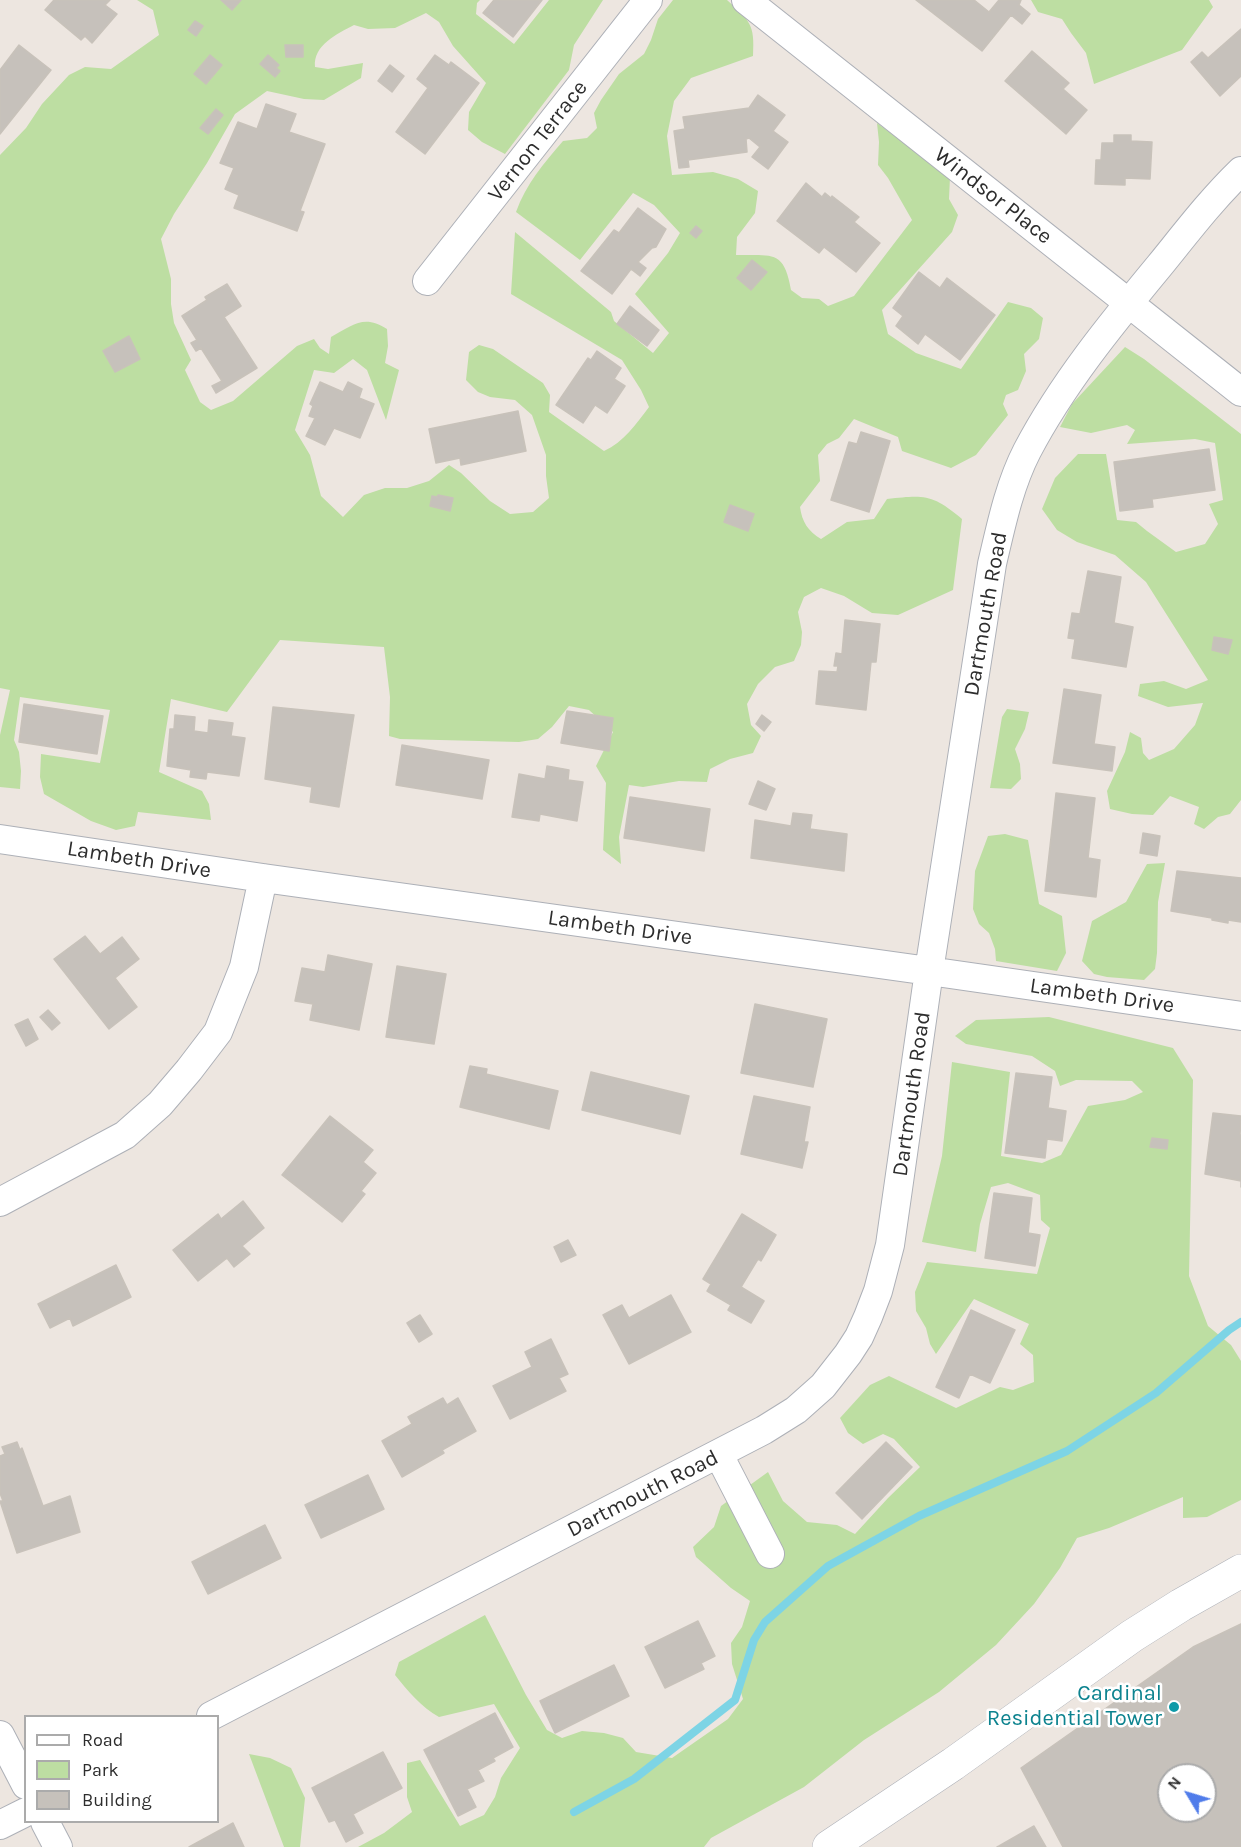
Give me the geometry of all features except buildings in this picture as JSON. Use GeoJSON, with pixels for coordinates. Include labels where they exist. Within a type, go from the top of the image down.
{"type":"FeatureCollection","features":[{"type":"Feature","properties":{"kind":"street","name":"Vernon Terrace"},"geometry":{"type":"LineString","coordinates":[[427,281],[648,0]]}},
{"type":"Feature","properties":{"kind":"street","name":"Windsor Place"},"geometry":{"type":"LineString","coordinates":[[746,0],[1241,392]]}},
{"type":"Feature","properties":{"kind":"street","name":"Dartmouth Road"},"geometry":{"type":"LineString","coordinates":[[213,1715],[764,1430],[796,1410],[823,1386],[848,1354],[868,1317],[878,1291],[890,1245],[929,971],[992,564],[1007,500],[1026,452],[1052,407],[1128,303],[1241,171]]}},
{"type":"Feature","properties":{"kind":"street","name":"Lambeth Drive"},"geometry":{"type":"LineString","coordinates":[[0,838],[262,878],[1241,1016]]}},
{"type":"Feature","properties":{"kind":"street"},"geometry":{"type":"LineString","coordinates":[[0,1202],[125,1135],[160,1104],[189,1070],[218,1032],[244,967],[262,878]]}},
{"type":"Feature","properties":{"kind":"street"},"geometry":{"type":"LineString","coordinates":[[719,1455],[770,1554]]}},
{"type":"Feature","properties":{"kind":"street"},"geometry":{"type":"LineString","coordinates":[[829,1847],[953,1764],[1132,1636],[1241,1571]]}},
{"type":"Feature","properties":{"kind":"street"},"geometry":{"type":"LineString","coordinates":[[0,1734],[24,1781]]}},
{"type":"Feature","properties":{"kind":"street"},"geometry":{"type":"LineString","coordinates":[[0,1825],[24,1813]]}},
{"type":"Feature","properties":{"kind":"street"},"geometry":{"type":"LineString","coordinates":[[46,1823],[58,1847]]}},
{"type":"Feature","properties":{"kind":"green space"},"geometry":{"type":"Polygon","coordinates":[[[137,0],[480,0],[477,3],[476,14],[514,44],[549,0],[603,0],[574,45],[569,70],[505,154],[482,142],[468,130],[469,112],[486,83],[453,46],[439,22],[426,13],[395,28],[368,29],[354,25],[347,28],[322,46],[315,59],[315,67],[328,69],[363,63],[361,78],[324,100],[304,99],[267,91],[235,114],[161,239],[171,279],[174,323],[191,360],[185,370],[200,402],[211,410],[233,401],[297,346],[314,339],[320,348],[329,354],[331,337],[352,325],[372,322],[387,329],[388,346],[385,363],[399,370],[386,420],[367,370],[353,359],[334,373],[314,370],[295,430],[310,455],[321,496],[343,517],[364,495],[385,488],[407,488],[429,481],[449,465],[461,473],[490,501],[510,514],[533,512],[549,498],[546,455],[532,415],[515,400],[490,397],[478,392],[466,380],[469,352],[479,345],[493,349],[543,383],[550,395],[549,412],[604,451],[624,438],[649,407],[622,360],[511,294],[515,232],[611,312],[614,321],[653,353],[669,333],[635,294],[668,253],[680,233],[654,205],[633,193],[580,260],[516,212],[530,183],[563,141],[587,138],[597,128],[594,113],[601,100],[619,74],[644,54],[658,19],[673,0],[727,0],[746,19],[752,30],[753,56],[691,78],[674,101],[667,136],[672,175],[713,172],[738,179],[758,191],[755,213],[737,237],[736,255],[767,256],[780,261],[785,267],[791,290],[802,298],[819,299],[828,306],[854,296],[912,220],[878,165],[877,123],[950,177],[949,199],[958,215],[952,232],[882,310],[888,334],[916,353],[961,369],[1008,302],[1031,308],[1043,318],[1039,339],[1024,354],[1026,371],[1018,390],[1006,395],[1003,404],[1008,415],[976,455],[951,468],[902,451],[898,437],[854,419],[839,438],[827,444],[818,455],[820,481],[800,507],[806,526],[821,539],[847,522],[874,519],[887,499],[920,497],[943,505],[962,519],[953,590],[898,615],[872,613],[844,596],[821,588],[804,597],[798,612],[802,632],[801,645],[794,661],[775,667],[758,684],[747,704],[751,725],[761,736],[753,753],[730,759],[710,769],[707,782],[679,781],[643,787],[629,785],[619,837],[621,864],[603,850],[606,783],[596,766],[613,732],[589,710],[569,706],[552,727],[538,739],[519,742],[400,739],[389,736],[390,697],[384,647],[280,640],[227,712],[171,699],[159,772],[202,791],[209,804],[211,820],[138,812],[135,826],[116,830],[91,821],[44,794],[40,777],[41,754],[100,763],[110,710],[20,697],[14,740],[19,752],[20,789],[0,787],[0,735],[10,690],[0,688],[0,155],[26,128],[42,104],[69,75],[85,67],[111,69],[159,35],[153,10],[137,0]]]}},
{"type":"Feature","properties":{"kind":"green space"},"geometry":{"type":"Polygon","coordinates":[[[1031,0],[1209,0],[1213,7],[1182,50],[1094,84],[1086,53],[1062,19],[1038,12],[1031,0]]]}},
{"type":"Feature","properties":{"kind":"green space"},"geometry":{"type":"Polygon","coordinates":[[[1125,347],[1241,434],[1241,800],[1230,814],[1218,817],[1204,829],[1194,824],[1199,807],[1170,796],[1153,815],[1132,814],[1110,809],[1107,791],[1125,752],[1130,732],[1141,738],[1143,753],[1149,760],[1174,749],[1195,725],[1203,703],[1168,707],[1138,696],[1140,684],[1164,681],[1186,689],[1208,680],[1146,582],[1115,555],[1077,542],[1057,530],[1042,509],[1055,478],[1078,454],[1106,454],[1117,520],[1136,522],[1176,552],[1205,544],[1218,524],[1209,504],[1223,500],[1215,443],[1195,439],[1127,444],[1135,430],[1127,425],[1091,433],[1060,427],[1072,404],[1125,347]]]}},
{"type":"Feature","properties":{"kind":"green space"},"geometry":{"type":"Polygon","coordinates":[[[1007,709],[1029,712],[1025,729],[1015,749],[1020,764],[1021,779],[1011,789],[990,788],[1002,717],[1007,709]]]}},
{"type":"Feature","properties":{"kind":"green space"},"geometry":{"type":"Polygon","coordinates":[[[1005,834],[1028,840],[1039,904],[1062,916],[1066,953],[1057,971],[996,961],[995,949],[989,933],[979,924],[973,909],[975,871],[988,836],[1005,834]]]}},
{"type":"Feature","properties":{"kind":"green space"},"geometry":{"type":"Polygon","coordinates":[[[1165,863],[1158,902],[1155,969],[1144,980],[1094,974],[1082,961],[1092,921],[1126,902],[1147,864],[1165,863]]]}},
{"type":"Feature","properties":{"kind":"green space"},"geometry":{"type":"Polygon","coordinates":[[[1049,1017],[1173,1048],[1193,1080],[1189,1276],[1208,1326],[1231,1345],[1241,1361],[1241,1500],[1207,1517],[1183,1518],[1183,1497],[1109,1528],[1077,1538],[1060,1568],[1034,1604],[996,1645],[939,1692],[864,1740],[804,1787],[711,1838],[704,1847],[358,1847],[384,1833],[412,1812],[407,1797],[407,1763],[420,1760],[460,1826],[484,1815],[495,1797],[501,1778],[520,1748],[494,1704],[439,1717],[432,1713],[395,1675],[399,1662],[485,1615],[526,1695],[547,1730],[562,1738],[582,1731],[604,1733],[623,1738],[636,1752],[672,1758],[728,1719],[743,1699],[732,1664],[731,1643],[742,1627],[750,1601],[731,1588],[696,1557],[693,1547],[714,1527],[721,1506],[768,1472],[783,1501],[807,1522],[837,1525],[855,1534],[920,1467],[894,1439],[883,1434],[863,1444],[848,1433],[840,1418],[870,1385],[889,1376],[956,1408],[1000,1387],[1013,1390],[1034,1382],[1033,1355],[1020,1344],[1029,1324],[974,1299],[936,1354],[930,1344],[926,1328],[916,1311],[915,1292],[927,1262],[1037,1274],[1050,1228],[1041,1220],[1040,1195],[1008,1183],[991,1187],[980,1224],[976,1252],[922,1242],[942,1156],[952,1062],[1010,1072],[1001,1156],[1042,1163],[1061,1155],[1088,1106],[1125,1100],[1143,1092],[1132,1081],[1076,1080],[1060,1086],[1055,1071],[1032,1056],[966,1044],[955,1036],[976,1020],[1049,1017]]]}},
{"type":"Feature","properties":{"kind":"green space"},"geometry":{"type":"Polygon","coordinates":[[[249,1754],[270,1758],[291,1768],[305,1798],[300,1847],[284,1847],[249,1754]]]}},
{"type":"Feature","properties":{"kind":"waterway"},"geometry":{"type":"LineString","coordinates":[[574,1812],[634,1779],[735,1700],[754,1640],[765,1622],[828,1566],[919,1516],[1067,1451],[1156,1393],[1241,1322]]}},
{"type":"Feature","properties":{"kind":"place","name":"Cardinal Residential Tower"},"geometry":{"type":"Point","coordinates":[1174,1707]}}]}
